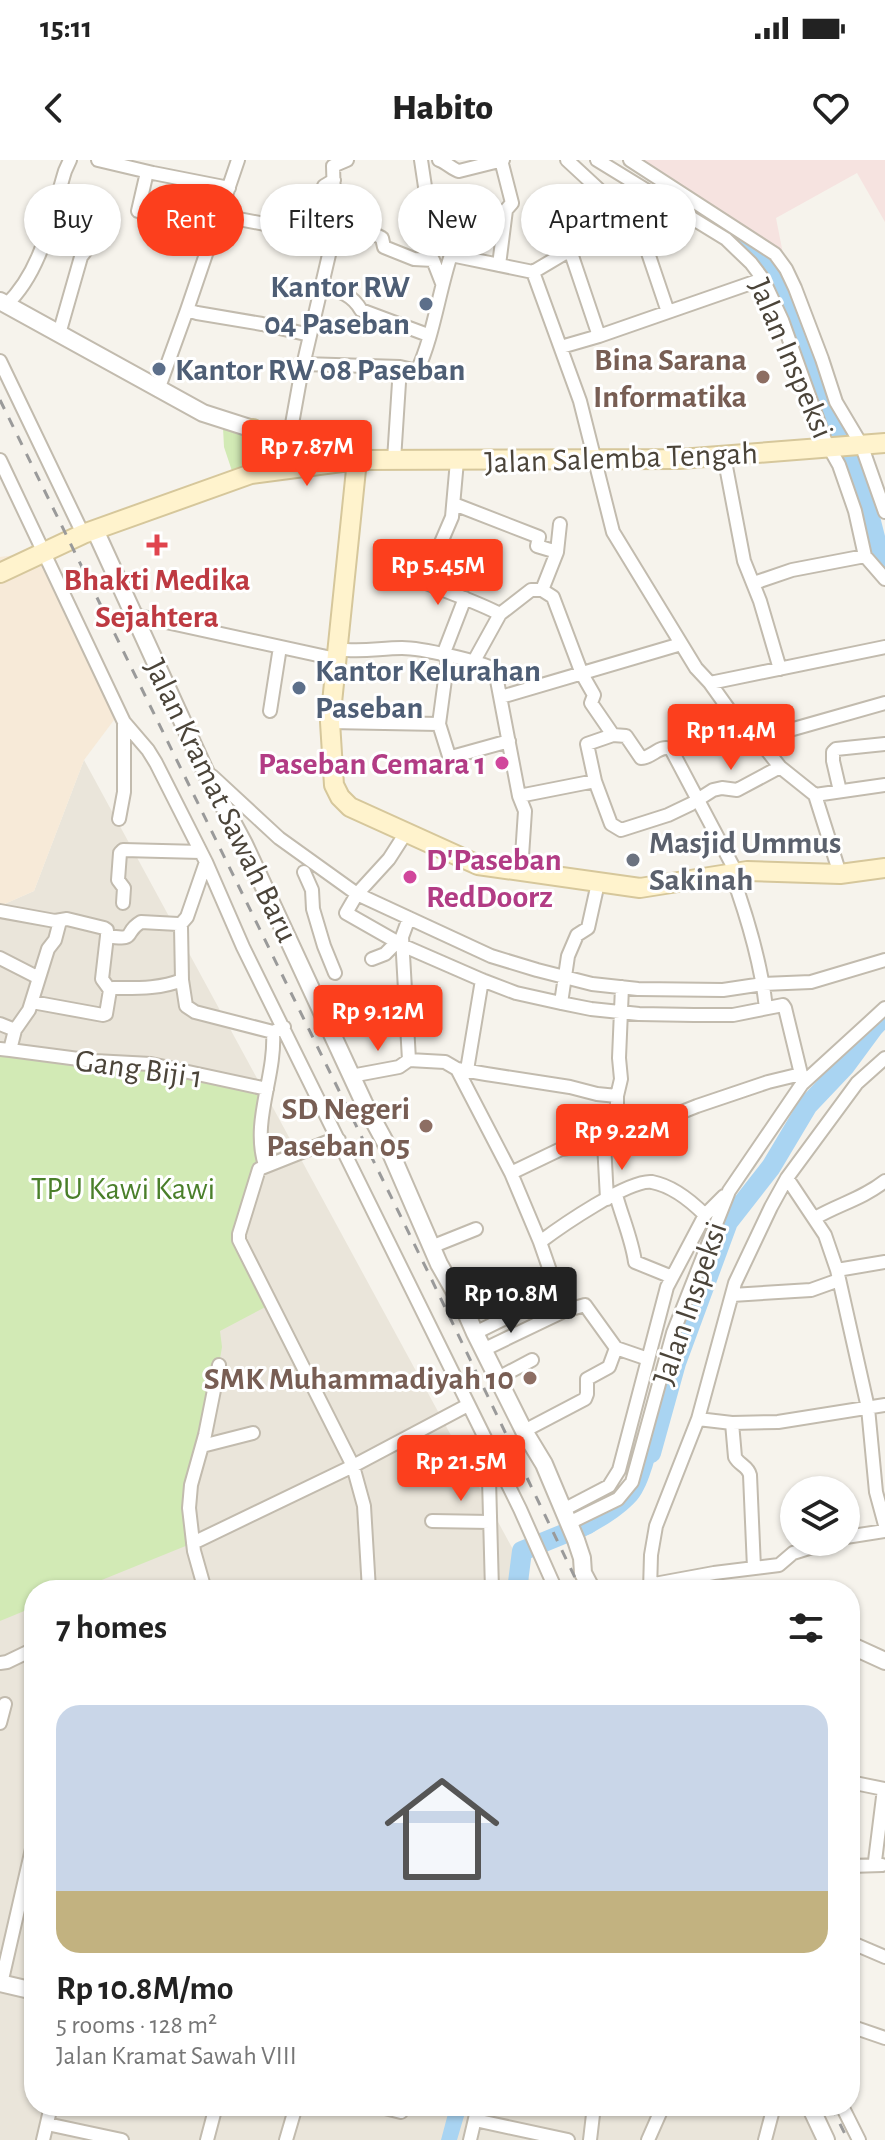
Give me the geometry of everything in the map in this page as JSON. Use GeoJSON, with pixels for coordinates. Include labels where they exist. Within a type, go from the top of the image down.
{"type":"FeatureCollection","features":[{"type":"Feature","properties":{"kind":"main road"},"geometry":{"type":"LineString","coordinates":[[251,474],[258,455],[253,429]]}},
{"type":"Feature","properties":{"kind":"main road","name":"Jalan Salemba Tengah"},"geometry":{"type":"LineString","coordinates":[[0,573],[89,532],[251,474],[357,460],[680,459],[885,443]]}},
{"type":"Feature","properties":{"kind":"main road"},"geometry":{"type":"LineString","coordinates":[[357,460],[330,722],[336,791],[350,807],[478,865],[598,883],[645,888],[734,872],[840,874],[885,868]]}},
{"type":"Feature","properties":{"kind":"street"},"geometry":{"type":"LineString","coordinates":[[70,160],[41,252],[18,293],[3,303],[203,413],[253,429],[344,446],[357,460]]}},
{"type":"Feature","properties":{"kind":"street"},"geometry":{"type":"LineString","coordinates":[[98,160],[208,184]]}},
{"type":"Feature","properties":{"kind":"street"},"geometry":{"type":"LineString","coordinates":[[147,184],[158,160]]}},
{"type":"Feature","properties":{"kind":"street"},"geometry":{"type":"LineString","coordinates":[[230,184],[238,160]]}},
{"type":"Feature","properties":{"kind":"street"},"geometry":{"type":"LineString","coordinates":[[334,184],[333,166],[347,160]]}},
{"type":"Feature","properties":{"kind":"street"},"geometry":{"type":"LineString","coordinates":[[421,160],[425,184]]}},
{"type":"Feature","properties":{"kind":"street"},"geometry":{"type":"LineString","coordinates":[[439,160],[459,171],[502,160],[512,203],[506,210],[499,265]]}},
{"type":"Feature","properties":{"kind":"street"},"geometry":{"type":"LineString","coordinates":[[567,160],[591,184]]}},
{"type":"Feature","properties":{"kind":"street","name":"Jalan Inspeksi"},"geometry":{"type":"LineString","coordinates":[[597,160],[726,239],[763,279],[833,446],[855,511],[865,556],[885,579]]}},
{"type":"Feature","properties":{"kind":"street","name":"Jalan Inspeksi"},"geometry":{"type":"LineString","coordinates":[[630,160],[775,254],[786,269],[836,402],[859,444],[885,512]]}},
{"type":"Feature","properties":{"kind":"street"},"geometry":{"type":"LineString","coordinates":[[327,184],[334,180]]}},
{"type":"Feature","properties":{"kind":"street"},"geometry":{"type":"LineString","coordinates":[[382,238],[384,247],[414,259],[433,260],[442,283]]}},
{"type":"Feature","properties":{"kind":"street"},"geometry":{"type":"LineString","coordinates":[[59,334],[82,256]]}},
{"type":"Feature","properties":{"kind":"street"},"geometry":{"type":"LineString","coordinates":[[158,390],[205,256]]}},
{"type":"Feature","properties":{"kind":"street"},"geometry":{"type":"LineString","coordinates":[[290,435],[329,256]]}},
{"type":"Feature","properties":{"kind":"street"},"geometry":{"type":"LineString","coordinates":[[303,364],[418,370],[451,256]]}},
{"type":"Feature","properties":{"kind":"street"},"geometry":{"type":"LineString","coordinates":[[456,256],[533,272],[560,256]]}},
{"type":"Feature","properties":{"kind":"street"},"geometry":{"type":"LineString","coordinates":[[572,256],[599,336]]}},
{"type":"Feature","properties":{"kind":"street"},"geometry":{"type":"LineString","coordinates":[[649,256],[668,312]]}},
{"type":"Feature","properties":{"kind":"street"},"geometry":{"type":"LineString","coordinates":[[533,272],[580,401],[613,532],[696,668],[740,725],[758,739],[780,767],[815,795],[840,874]]}},
{"type":"Feature","properties":{"kind":"street"},"geometry":{"type":"LineString","coordinates":[[561,347],[763,279]]}},
{"type":"Feature","properties":{"kind":"street"},"geometry":{"type":"LineString","coordinates":[[322,286],[342,292],[355,300],[361,310],[428,335]]}},
{"type":"Feature","properties":{"kind":"street"},"geometry":{"type":"LineString","coordinates":[[187,310],[310,335]]}},
{"type":"Feature","properties":{"kind":"street"},"geometry":{"type":"LineString","coordinates":[[0,361],[89,532]]}},
{"type":"Feature","properties":{"kind":"street"},"geometry":{"type":"LineString","coordinates":[[394,460],[400,367]]}},
{"type":"Feature","properties":{"kind":"street"},"geometry":{"type":"LineString","coordinates":[[724,456],[744,561],[754,583],[780,669]]}},
{"type":"Feature","properties":{"kind":"street"},"geometry":{"type":"LineString","coordinates":[[0,460],[124,722],[156,763],[203,857],[278,1029],[339,1140],[551,1580]]}},
{"type":"Feature","properties":{"kind":"street"},"geometry":{"type":"LineString","coordinates":[[457,461],[452,517],[424,582],[500,614]]}},
{"type":"Feature","properties":{"kind":"street"},"geometry":{"type":"LineString","coordinates":[[454,504],[539,537],[537,546],[557,552]]}},
{"type":"Feature","properties":{"kind":"street"},"geometry":{"type":"LineString","coordinates":[[542,590],[557,552],[560,524]]}},
{"type":"Feature","properties":{"kind":"street","name":"Jalan Kramat Sawah Baru"},"geometry":{"type":"LineString","coordinates":[[89,532],[134,615],[206,773],[244,844],[351,1076],[390,1151],[431,1247],[524,1431],[544,1464],[581,1552],[587,1580]]}},
{"type":"Feature","properties":{"kind":"street"},"geometry":{"type":"LineString","coordinates":[[754,583],[792,570],[865,556]]}},
{"type":"Feature","properties":{"kind":"street"},"geometry":{"type":"LineString","coordinates":[[474,661],[500,614],[533,589],[549,593],[557,604],[582,674],[594,695],[591,703],[613,735]]}},
{"type":"Feature","properties":{"kind":"street"},"geometry":{"type":"LineString","coordinates":[[465,598],[445,656],[439,724],[451,757],[509,741]]}},
{"type":"Feature","properties":{"kind":"street"},"geometry":{"type":"LineString","coordinates":[[134,615],[280,647],[337,654],[402,648],[474,661],[495,670],[519,796],[525,811],[521,871]]}},
{"type":"Feature","properties":{"kind":"street"},"geometry":{"type":"LineString","coordinates":[[501,697],[681,644]]}},
{"type":"Feature","properties":{"kind":"street"},"geometry":{"type":"LineString","coordinates":[[270,711],[280,647]]}},
{"type":"Feature","properties":{"kind":"street"},"geometry":{"type":"LineString","coordinates":[[710,683],[885,647]]}},
{"type":"Feature","properties":{"kind":"street"},"geometry":{"type":"LineString","coordinates":[[758,739],[885,703]]}},
{"type":"Feature","properties":{"kind":"street"},"geometry":{"type":"LineString","coordinates":[[119,819],[124,792],[124,722]]}},
{"type":"Feature","properties":{"kind":"street"},"geometry":{"type":"LineString","coordinates":[[330,722],[439,724]]}},
{"type":"Feature","properties":{"kind":"street"},"geometry":{"type":"LineString","coordinates":[[766,1008],[763,984],[734,872],[698,800],[670,748],[662,748],[643,759],[626,736],[613,735],[588,743],[595,781],[611,824],[618,830],[668,815],[698,800],[713,790],[737,790],[780,767]]}},
{"type":"Feature","properties":{"kind":"street"},"geometry":{"type":"LineString","coordinates":[[840,791],[833,752],[836,749],[885,744]]}},
{"type":"Feature","properties":{"kind":"street"},"geometry":{"type":"LineString","coordinates":[[206,773],[279,838],[357,894],[491,956],[564,977],[592,984],[638,989],[723,990],[811,982],[885,960]]}},
{"type":"Feature","properties":{"kind":"street"},"geometry":{"type":"LineString","coordinates":[[519,796],[595,781]]}},
{"type":"Feature","properties":{"kind":"street"},"geometry":{"type":"LineString","coordinates":[[815,795],[885,785]]}},
{"type":"Feature","properties":{"kind":"street"},"geometry":{"type":"LineString","coordinates":[[407,831],[389,859],[357,894],[346,913],[400,944],[516,993],[561,1003],[639,1014],[733,1015],[783,1005],[785,1008],[802,1079],[768,1082],[604,1143],[561,1149],[511,1173]]}},
{"type":"Feature","properties":{"kind":"street"},"geometry":{"type":"LineString","coordinates":[[123,903],[124,888],[118,880],[120,853],[123,850],[203,857]]}},
{"type":"Feature","properties":{"kind":"street"},"geometry":{"type":"LineString","coordinates":[[298,850],[312,890],[313,909],[324,946],[335,973]]}},
{"type":"Feature","properties":{"kind":"street"},"geometry":{"type":"LineString","coordinates":[[203,857],[187,917],[180,925],[185,1003],[193,1011],[278,1029]]}},
{"type":"Feature","properties":{"kind":"street"},"geometry":{"type":"LineString","coordinates":[[304,872],[317,866]]}},
{"type":"Feature","properties":{"kind":"street"},"geometry":{"type":"LineString","coordinates":[[561,1003],[568,956],[577,935],[588,928],[598,883]]}},
{"type":"Feature","properties":{"kind":"street"},"geometry":{"type":"LineString","coordinates":[[0,911],[60,921],[67,919],[107,930],[102,979],[110,990],[106,1014],[32,1002]]}},
{"type":"Feature","properties":{"kind":"street"},"geometry":{"type":"LineString","coordinates":[[409,918],[400,944],[409,1060]]}},
{"type":"Feature","properties":{"kind":"street"},"geometry":{"type":"LineString","coordinates":[[5,1050],[28,1013],[60,921]]}},
{"type":"Feature","properties":{"kind":"street"},"geometry":{"type":"LineString","coordinates":[[107,936],[124,939],[141,922],[180,925]]}},
{"type":"Feature","properties":{"kind":"street"},"geometry":{"type":"LineString","coordinates":[[372,959],[400,944]]}},
{"type":"Feature","properties":{"kind":"street"},"geometry":{"type":"LineString","coordinates":[[0,958],[39,978]]}},
{"type":"Feature","properties":{"kind":"street"},"geometry":{"type":"LineString","coordinates":[[110,990],[170,985],[182,980]]}},
{"type":"Feature","properties":{"kind":"street"},"geometry":{"type":"LineString","coordinates":[[482,980],[462,1070],[511,1173],[564,1311]]}},
{"type":"Feature","properties":{"kind":"street"},"geometry":{"type":"LineString","coordinates":[[619,1136],[617,1096],[621,1079],[622,987]]}},
{"type":"Feature","properties":{"kind":"street","name":"Jalan Inspeksi"},"geometry":{"type":"LineString","coordinates":[[570,1525],[618,1499],[632,1482],[673,1333],[729,1191],[802,1079],[885,1008]]}},
{"type":"Feature","properties":{"kind":"street"},"geometry":{"type":"LineString","coordinates":[[0,1024],[15,1030]]}},
{"type":"Feature","properties":{"kind":"street"},"geometry":{"type":"LineString","coordinates":[[265,1165],[259,1137],[278,1029]]}},
{"type":"Feature","properties":{"kind":"street","name":"Gang Biji 1"},"geometry":{"type":"LineString","coordinates":[[5,1050],[94,1061],[151,1064],[267,1089]]}},
{"type":"Feature","properties":{"kind":"street"},"geometry":{"type":"LineString","coordinates":[[650,1580],[656,1526],[698,1419],[735,1283],[787,1178],[857,1083],[885,1059]]}},
{"type":"Feature","properties":{"kind":"street"},"geometry":{"type":"LineString","coordinates":[[351,1076],[399,1067],[409,1060],[445,1062],[462,1070],[617,1096]]}},
{"type":"Feature","properties":{"kind":"street"},"geometry":{"type":"LineString","coordinates":[[339,1140],[259,1169],[239,1234],[240,1246],[353,1466],[364,1506],[368,1580]]}},
{"type":"Feature","properties":{"kind":"street"},"geometry":{"type":"LineString","coordinates":[[604,1143],[612,1197],[634,1249],[635,1262],[672,1277]]}},
{"type":"Feature","properties":{"kind":"street"},"geometry":{"type":"LineString","coordinates":[[787,1178],[825,1235],[838,1275],[868,1408],[885,1525]]}},
{"type":"Feature","properties":{"kind":"street"},"geometry":{"type":"LineString","coordinates":[[815,1218],[860,1198],[885,1181]]}},
{"type":"Feature","properties":{"kind":"street"},"geometry":{"type":"LineString","coordinates":[[540,1242],[581,1212],[646,1182],[688,1199],[705,1215]]}},
{"type":"Feature","properties":{"kind":"street"},"geometry":{"type":"LineString","coordinates":[[570,1525],[613,1482],[619,1470],[667,1287],[705,1215],[729,1191]]}},
{"type":"Feature","properties":{"kind":"street"},"geometry":{"type":"LineString","coordinates":[[431,1247],[476,1229]]}},
{"type":"Feature","properties":{"kind":"street"},"geometry":{"type":"LineString","coordinates":[[732,1295],[811,1290],[838,1275],[885,1262]]}},
{"type":"Feature","properties":{"kind":"street"},"geometry":{"type":"LineString","coordinates":[[464,1308],[500,1293]]}},
{"type":"Feature","properties":{"kind":"street"},"geometry":{"type":"LineString","coordinates":[[483,1350],[582,1304],[616,1348],[648,1359]]}},
{"type":"Feature","properties":{"kind":"street"},"geometry":{"type":"LineString","coordinates":[[475,1333],[532,1305]]}},
{"type":"Feature","properties":{"kind":"street"},"geometry":{"type":"LineString","coordinates":[[524,1431],[585,1399],[586,1381],[609,1367],[616,1348]]}},
{"type":"Feature","properties":{"kind":"street"},"geometry":{"type":"LineString","coordinates":[[498,1378],[532,1360]]}},
{"type":"Feature","properties":{"kind":"street"},"geometry":{"type":"LineString","coordinates":[[202,1580],[189,1508],[191,1485],[219,1365]]}},
{"type":"Feature","properties":{"kind":"street"},"geometry":{"type":"LineString","coordinates":[[193,1543],[353,1466],[468,1405]]}},
{"type":"Feature","properties":{"kind":"street"},"geometry":{"type":"LineString","coordinates":[[698,1419],[732,1423],[778,1422],[885,1405]]}},
{"type":"Feature","properties":{"kind":"street"},"geometry":{"type":"LineString","coordinates":[[732,1423],[735,1457],[750,1475],[754,1568]]}},
{"type":"Feature","properties":{"kind":"street"},"geometry":{"type":"LineString","coordinates":[[202,1446],[253,1433]]}},
{"type":"Feature","properties":{"kind":"street"},"geometry":{"type":"LineString","coordinates":[[492,1580],[489,1479],[496,1461]]}},
{"type":"Feature","properties":{"kind":"street"},"geometry":{"type":"LineString","coordinates":[[432,1521],[490,1522]]}},
{"type":"Feature","properties":{"kind":"street"},"geometry":{"type":"LineString","coordinates":[[860,1535],[885,1531]]}},
{"type":"Feature","properties":{"kind":"street"},"geometry":{"type":"LineString","coordinates":[[684,1580],[779,1565],[790,1556]]}},
{"type":"Feature","properties":{"kind":"street"},"geometry":{"type":"LineString","coordinates":[[860,1650],[885,1661]]}},
{"type":"Feature","properties":{"kind":"street"},"geometry":{"type":"LineString","coordinates":[[1,1660],[24,1652]]}},
{"type":"Feature","properties":{"kind":"street"},"geometry":{"type":"LineString","coordinates":[[0,1723],[5,1704]]}},
{"type":"Feature","properties":{"kind":"street"},"geometry":{"type":"LineString","coordinates":[[860,1784],[884,1789],[875,1861],[881,1865]]}},
{"type":"Feature","properties":{"kind":"street"},"geometry":{"type":"LineString","coordinates":[[860,1866],[881,1865]]}},
{"type":"Feature","properties":{"kind":"street"},"geometry":{"type":"LineString","coordinates":[[24,1881],[0,1985],[24,1989]]}},
{"type":"Feature","properties":{"kind":"street"},"geometry":{"type":"LineString","coordinates":[[18,1906],[24,1908]]}},
{"type":"Feature","properties":{"kind":"street"},"geometry":{"type":"LineString","coordinates":[[860,1946],[885,1957]]}},
{"type":"Feature","properties":{"kind":"street"},"geometry":{"type":"LineString","coordinates":[[860,2029],[885,2038]]}},
{"type":"Feature","properties":{"kind":"street"},"geometry":{"type":"LineString","coordinates":[[43,2140],[49,2116]]}},
{"type":"Feature","properties":{"kind":"street"},"geometry":{"type":"LineString","coordinates":[[207,2140],[213,2116]]}},
{"type":"Feature","properties":{"kind":"street"},"geometry":{"type":"LineString","coordinates":[[286,2140],[293,2116]]}},
{"type":"Feature","properties":{"kind":"street"},"geometry":{"type":"LineString","coordinates":[[470,2140],[476,2116]]}},
{"type":"Feature","properties":{"kind":"street"},"geometry":{"type":"LineString","coordinates":[[590,2140],[593,2116]]}},
{"type":"Feature","properties":{"kind":"street"},"geometry":{"type":"LineString","coordinates":[[651,2139],[659,2116]]}},
{"type":"Feature","properties":{"kind":"street"},"geometry":{"type":"LineString","coordinates":[[765,2140],[771,2116]]}},
{"type":"Feature","properties":{"kind":"street"},"geometry":{"type":"LineString","coordinates":[[815,2116],[826,2140]]}},
{"type":"Feature","properties":{"kind":"street"},"geometry":{"type":"LineString","coordinates":[[847,2116],[859,2140]]}},
{"type":"Feature","properties":{"kind":"street"},"geometry":{"type":"LineString","coordinates":[[475,2120],[568,2140]]}},
{"type":"Feature","properties":{"kind":"street"},"geometry":{"type":"LineString","coordinates":[[47,2124],[122,2140]]}},
{"type":"Feature","properties":{"kind":"shaded area"},"geometry":{"type":"Polygon","coordinates":[[[630,160],[885,160],[885,222],[857,173],[776,218],[786,269],[696,206],[696,184],[664,184],[630,160]]]}},
{"type":"Feature","properties":{"kind":"shaded area"},"geometry":{"type":"Polygon","coordinates":[[[46,551],[117,716],[84,760],[34,891],[0,906],[0,557],[46,551]]]}},
{"type":"Feature","properties":{"kind":"shaded area"},"geometry":{"type":"Polygon","coordinates":[[[84,760],[530,1580],[24,1580],[24,2116],[804,2116],[816,2140],[0,2140],[0,906],[34,891],[84,760]]]}},
{"type":"Feature","properties":{"kind":"green space"},"geometry":{"type":"Polygon","coordinates":[[[223,428],[319,444],[322,457],[233,474],[224,447],[223,428]]]}},
{"type":"Feature","properties":{"kind":"green space","name":"TPU Kawi Kawi"},"geometry":{"type":"Polygon","coordinates":[[[0,1049],[151,1064],[267,1089],[265,1165],[239,1234],[271,1304],[220,1331],[222,1347],[218,1370],[191,1485],[193,1543],[102,1580],[24,1580],[24,1611],[0,1621],[0,1049]]]}},
{"type":"Feature","properties":{"kind":"water"},"geometry":{"type":"Polygon","coordinates":[[[651,1428],[663,1429],[642,1493],[618,1517],[580,1539],[573,1525],[617,1503],[651,1428]]]}},
{"type":"Feature","properties":{"kind":"water"},"geometry":{"type":"Polygon","coordinates":[[[447,2116],[464,2116],[457,2140],[441,2140],[447,2116]]]}},
{"type":"Feature","properties":{"kind":"waterway"},"geometry":{"type":"LineString","coordinates":[[714,228],[770,262],[787,297],[863,490],[879,553],[885,563]]}},
{"type":"Feature","properties":{"kind":"waterway"},"geometry":{"type":"LineString","coordinates":[[651,1453],[676,1363],[728,1222],[771,1167],[808,1105],[845,1066],[885,1015]]}},
{"type":"Feature","properties":{"kind":"waterway"},"geometry":{"type":"LineString","coordinates":[[518,1580],[522,1551],[588,1524]]}},
{"type":"Feature","properties":{"kind":"railway"},"geometry":{"type":"LineString","coordinates":[[0,400],[576,1580]]}},
{"type":"Feature","properties":{"kind":"railway"},"geometry":{"type":"LineString","coordinates":[[836,2116],[848,2140]]}},
{"type":"Feature","properties":{"kind":"place","name":"Kantor RW 04 Paseban"},"geometry":{"type":"Point","coordinates":[426,304]}},
{"type":"Feature","properties":{"kind":"place","name":"Kantor RW 08 Paseban"},"geometry":{"type":"Point","coordinates":[159,369]}},
{"type":"Feature","properties":{"kind":"place","name":"Bina Sarana Informatika"},"geometry":{"type":"Point","coordinates":[763,377]}},
{"type":"Feature","properties":{"kind":"place","name":"Bhakti Medika Sejahtera"},"geometry":{"type":"Point","coordinates":[157,545]}},
{"type":"Feature","properties":{"kind":"place","name":"Kantor Kelurahan Paseban"},"geometry":{"type":"Point","coordinates":[299,688]}},
{"type":"Feature","properties":{"kind":"place","name":"Paseban Cemara 1"},"geometry":{"type":"Point","coordinates":[502,763]}},
{"type":"Feature","properties":{"kind":"place","name":"Masjid Ummus Sakinah"},"geometry":{"type":"Point","coordinates":[633,860]}},
{"type":"Feature","properties":{"kind":"place","name":"D'Paseban RedDoorz"},"geometry":{"type":"Point","coordinates":[410,877]}},
{"type":"Feature","properties":{"kind":"place","name":"SD Negeri Paseban 05"},"geometry":{"type":"Point","coordinates":[426,1126]}},
{"type":"Feature","properties":{"kind":"place","name":"SMK Muhammadiyah 10"},"geometry":{"type":"Point","coordinates":[530,1378]}}]}
